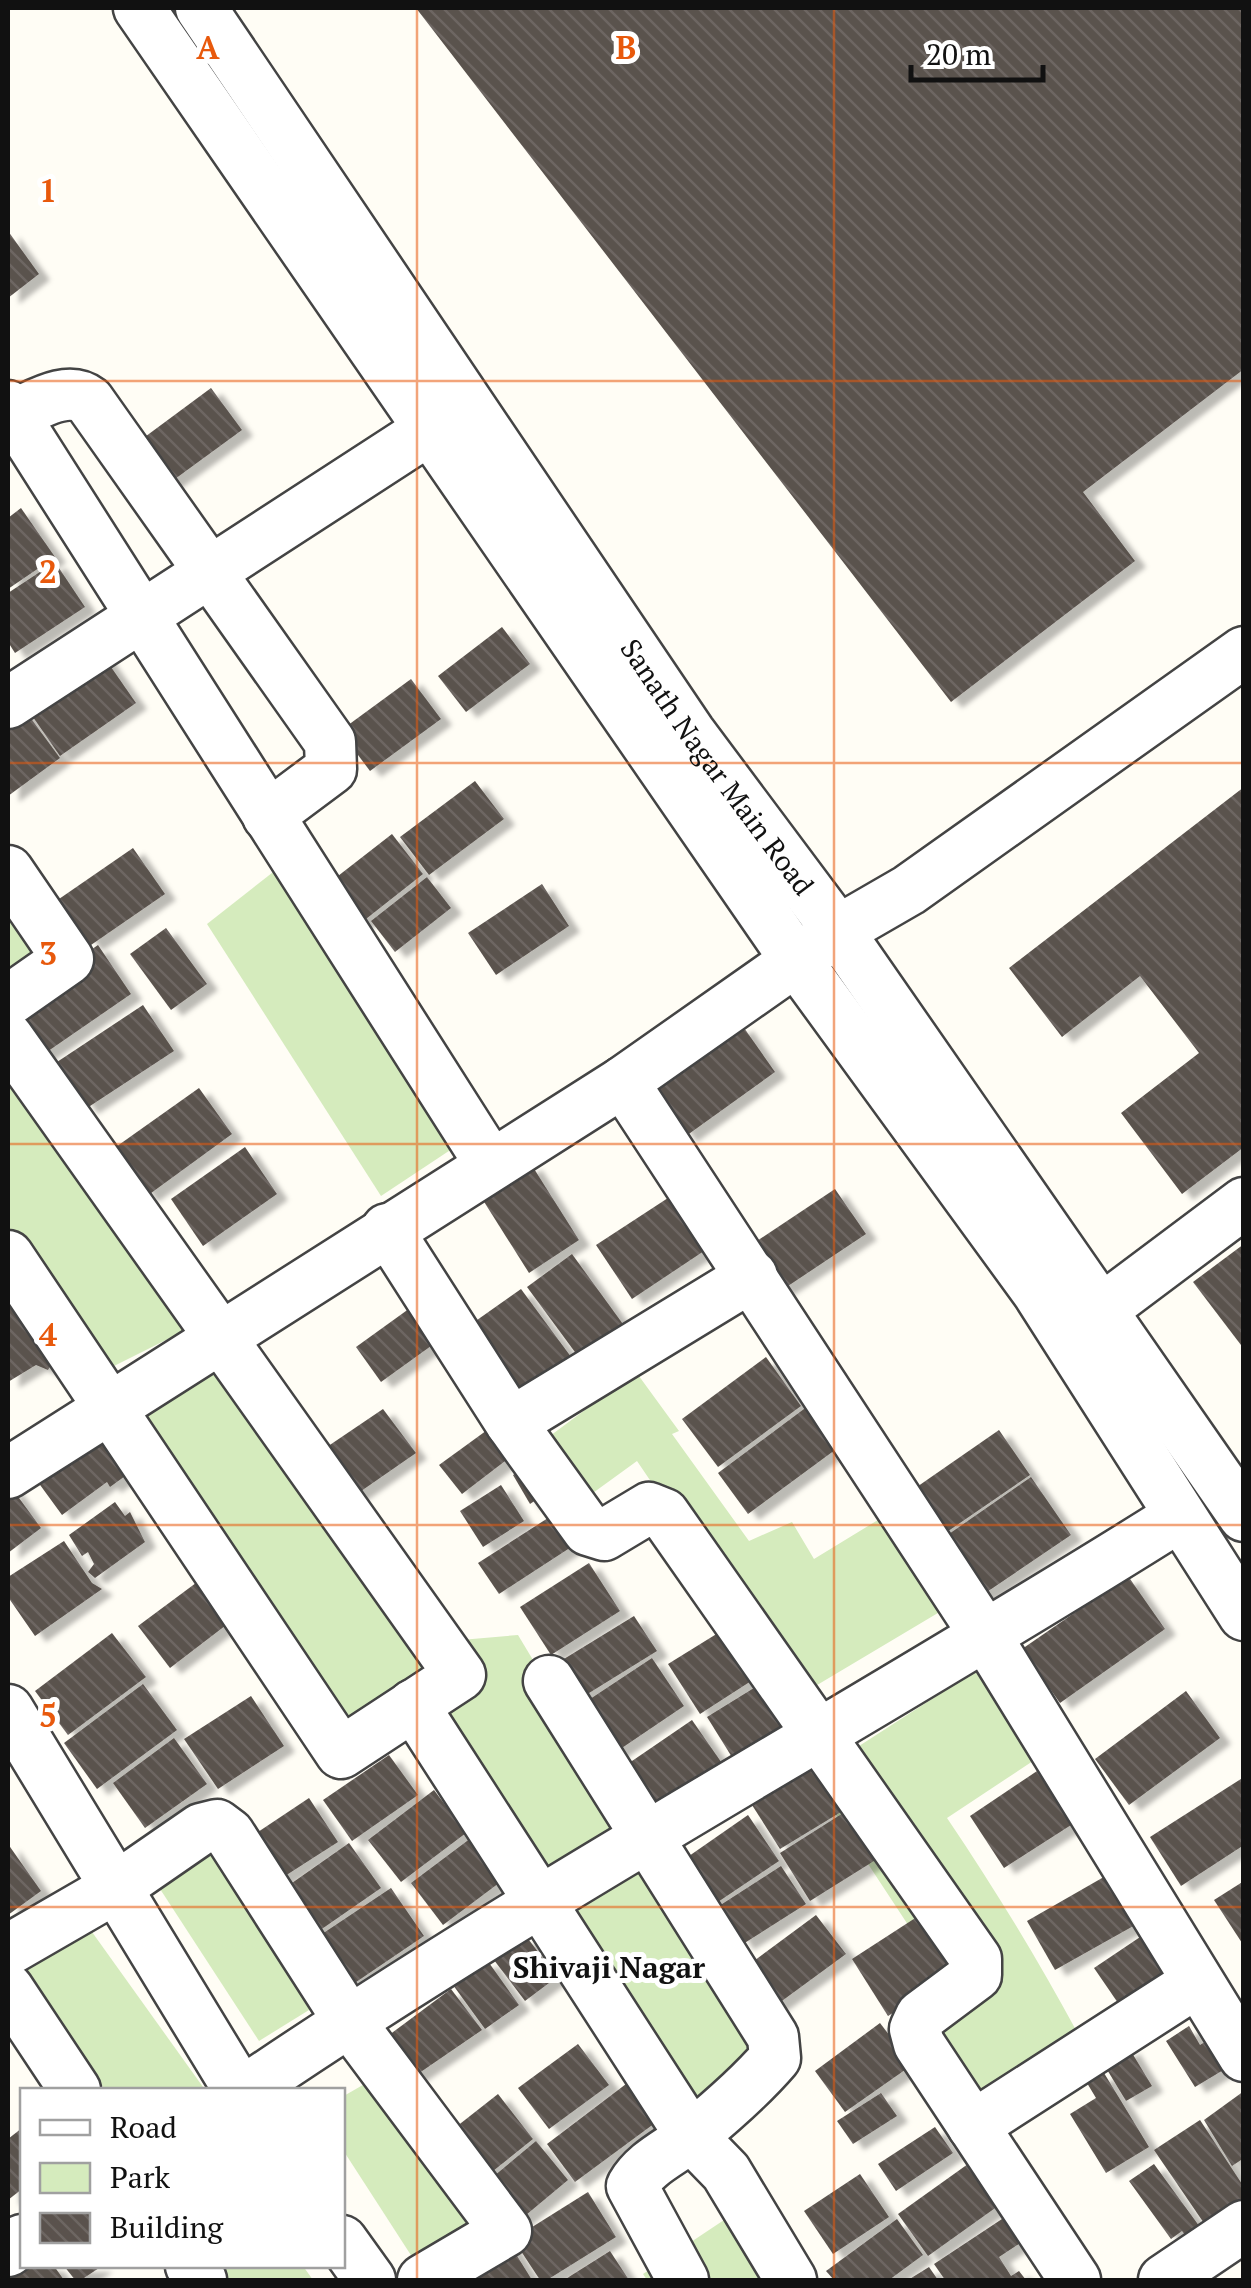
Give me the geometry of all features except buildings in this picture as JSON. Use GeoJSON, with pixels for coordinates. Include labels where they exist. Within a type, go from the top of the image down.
{"type":"FeatureCollection","features":[{"type":"Feature","properties":{"kind":"street"},"geometry":{"type":"LineString","coordinates":[[139,8],[427,432],[798,963],[1037,1292],[1244,1615]]}},
{"type":"Feature","properties":{"kind":"street","name":"Sanath Nagar Main Road"},"geometry":{"type":"LineString","coordinates":[[200,8],[690,733],[838,931],[1244,1516]]}},
{"type":"Feature","properties":{"kind":"street"},"geometry":{"type":"LineString","coordinates":[[268,816],[331,769],[330,742],[212,569],[82,395],[63,394],[10,410],[138,616],[491,1165]]}},
{"type":"Feature","properties":{"kind":"street"},"geometry":{"type":"LineString","coordinates":[[8,703],[427,432]]}},
{"type":"Feature","properties":{"kind":"street"},"geometry":{"type":"LineString","coordinates":[[8,1473],[622,1082],[798,963],[838,931],[910,890],[1244,652]]}},
{"type":"Feature","properties":{"kind":"street"},"geometry":{"type":"LineString","coordinates":[[8,870],[68,959],[8,1001]]}},
{"type":"Feature","properties":{"kind":"street"},"geometry":{"type":"LineString","coordinates":[[8,1256],[341,1752],[460,1675],[223,1336],[10,1048]]}},
{"type":"Feature","properties":{"kind":"street"},"geometry":{"type":"LineString","coordinates":[[622,1082],[987,1638],[1244,2056]]}},
{"type":"Feature","properties":{"kind":"street"},"geometry":{"type":"LineString","coordinates":[[1100,1311],[1244,1202]]}},
{"type":"Feature","properties":{"kind":"street"},"geometry":{"type":"LineString","coordinates":[[387,1229],[512,1424],[588,1530],[604,1535],[649,1508],[664,1514],[976,1959],[976,1975],[921,2016],[914,2029],[918,2044],[1075,2280]]}},
{"type":"Feature","properties":{"kind":"street"},"geometry":{"type":"LineString","coordinates":[[512,1424],[752,1276]]}},
{"type":"Feature","properties":{"kind":"street"},"geometry":{"type":"LineString","coordinates":[[246,2088],[646,1836],[987,1638],[1178,1517]]}},
{"type":"Feature","properties":{"kind":"street"},"geometry":{"type":"LineString","coordinates":[[550,1681],[773,2037],[776,2058],[691,2136],[640,2172],[632,2186],[683,2280]]}},
{"type":"Feature","properties":{"kind":"street"},"geometry":{"type":"LineString","coordinates":[[413,1705],[691,2136],[726,2172],[791,2280]]}},
{"type":"Feature","properties":{"kind":"street"},"geometry":{"type":"LineString","coordinates":[[8,1710],[242,2088]]}},
{"type":"Feature","properties":{"kind":"street"},"geometry":{"type":"LineString","coordinates":[[8,1950],[117,1887],[201,1828],[217,1826],[229,1834],[349,2021],[506,2231],[423,2280]]}},
{"type":"Feature","properties":{"kind":"street"},"geometry":{"type":"LineString","coordinates":[[973,2126],[1198,1982]]}},
{"type":"Feature","properties":{"kind":"street"},"geometry":{"type":"LineString","coordinates":[[8,1988],[73,2088]]}},
{"type":"Feature","properties":{"kind":"street"},"geometry":{"type":"LineString","coordinates":[[1172,2278],[1244,2226]]}},
{"type":"Feature","properties":{"kind":"street"},"geometry":{"type":"LineString","coordinates":[[345,2245],[370,2280]]}},
{"type":"Feature","properties":{"kind":"green space"},"geometry":{"type":"Polygon","coordinates":[[[286,862],[476,1133],[381,1196],[207,924],[286,862]]]}},
{"type":"Feature","properties":{"kind":"green space"},"geometry":{"type":"Polygon","coordinates":[[[8,886],[62,962],[8,997],[8,886]]]}},
{"type":"Feature","properties":{"kind":"green space"},"geometry":{"type":"Polygon","coordinates":[[[8,1073],[188,1329],[98,1374],[8,1245],[8,1073]]]}},
{"type":"Feature","properties":{"kind":"green space"},"geometry":{"type":"Polygon","coordinates":[[[222,1351],[450,1676],[335,1732],[123,1412],[222,1351]]]}},
{"type":"Feature","properties":{"kind":"green space"},"geometry":{"type":"Polygon","coordinates":[[[636,1372],[679,1431],[672,1434],[749,1541],[792,1522],[814,1559],[891,1512],[953,1604],[797,1697],[637,1461],[575,1506],[523,1456],[636,1372]]]}},
{"type":"Feature","properties":{"kind":"green space"},"geometry":{"type":"Polygon","coordinates":[[[518,1635],[635,1830],[544,1892],[423,1708],[449,1641],[518,1635]]]}},
{"type":"Feature","properties":{"kind":"green space"},"geometry":{"type":"Polygon","coordinates":[[[980,1668],[1039,1757],[947,1818],[1019,1930],[1084,2045],[977,2117],[923,2029],[956,1998],[811,1777],[980,1668]]]}},
{"type":"Feature","properties":{"kind":"green space"},"geometry":{"type":"Polygon","coordinates":[[[214,1834],[330,1997],[259,2041],[149,1872],[214,1834]]]}},
{"type":"Feature","properties":{"kind":"green space"},"geometry":{"type":"Polygon","coordinates":[[[641,1849],[764,2044],[692,2122],[550,1904],[641,1849]]]}},
{"type":"Feature","properties":{"kind":"green space"},"geometry":{"type":"Polygon","coordinates":[[[87,1925],[203,2087],[104,2088],[22,1963],[87,1925]]]}},
{"type":"Feature","properties":{"kind":"green space"},"geometry":{"type":"Polygon","coordinates":[[[382,2074],[498,2236],[427,2280],[345,2153],[345,2095],[382,2074]]]}},
{"type":"Feature","properties":{"kind":"green space"},"geometry":{"type":"Polygon","coordinates":[[[736,2212],[780,2280],[647,2280],[643,2274],[736,2212]]]}},
{"type":"Feature","properties":{"kind":"green space"},"geometry":{"type":"Polygon","coordinates":[[[207,2268],[304,2268],[313,2280],[216,2280],[207,2268]]]}},
{"type":"Feature","properties":{"kind":"district","name":"Shivaji Nagar"},"geometry":{"type":"Point","coordinates":[609,1967]}}]}
